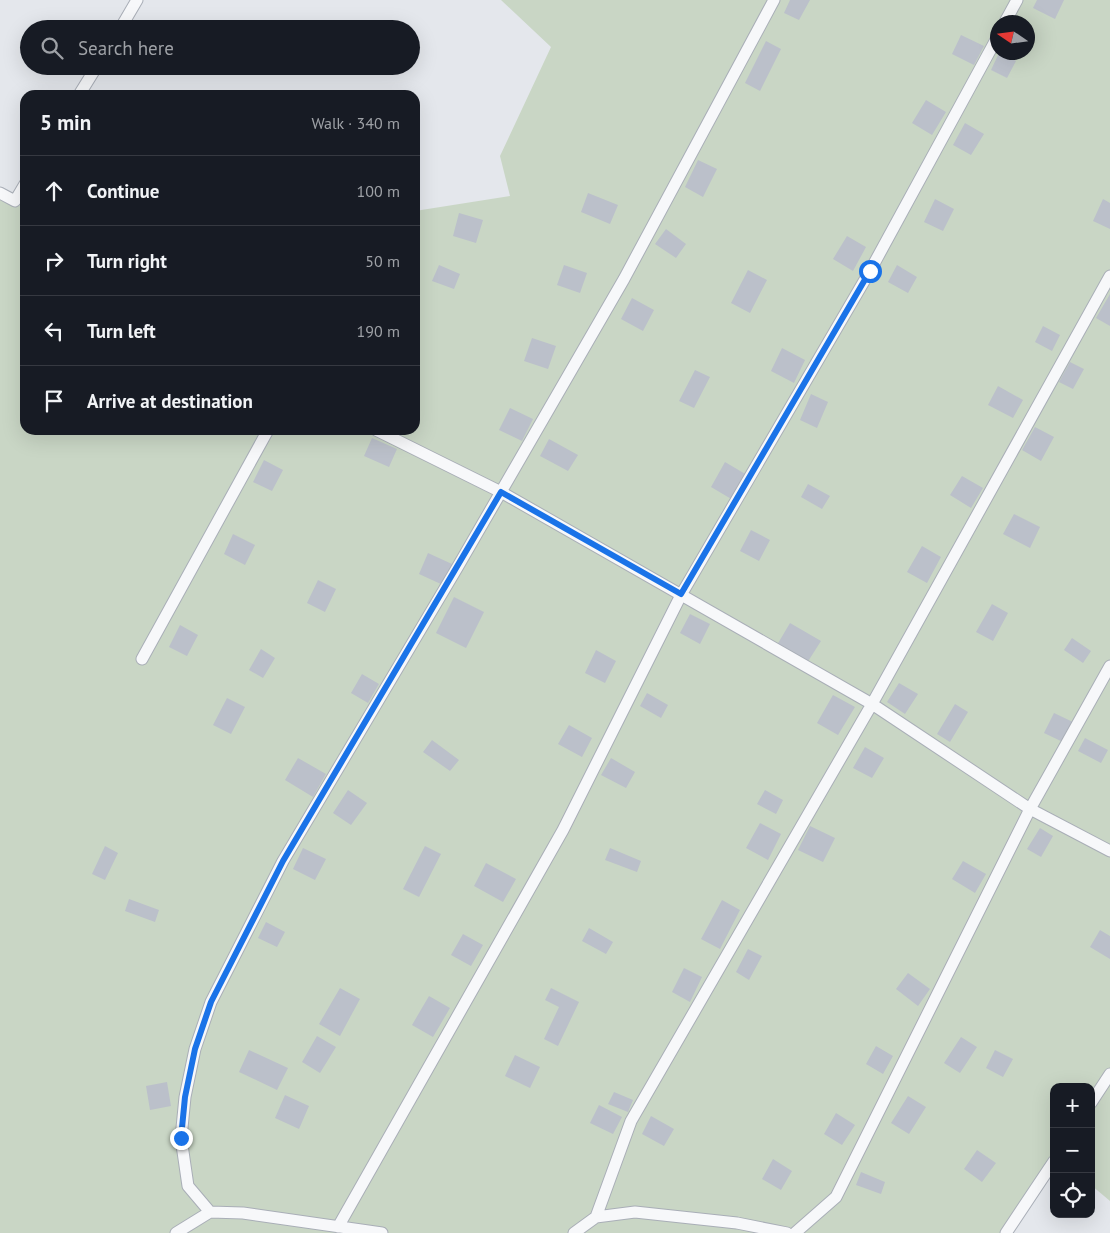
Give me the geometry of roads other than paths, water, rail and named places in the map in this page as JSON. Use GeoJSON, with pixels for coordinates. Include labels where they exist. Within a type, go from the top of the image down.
{"type":"FeatureCollection","features":[{"type":"Feature","properties":{"kind":"lane"},"geometry":{"type":"LineString","coordinates":[[125,20],[137,0]]}},
{"type":"Feature","properties":{"kind":"lane"},"geometry":{"type":"LineString","coordinates":[[210,1212],[188,1186],[181,1138],[185,1097],[195,1049],[211,1002],[283,861],[501,492],[624,279],[774,0]]}},
{"type":"Feature","properties":{"kind":"lane"},"geometry":{"type":"LineString","coordinates":[[1009,15],[1017,0]]}},
{"type":"Feature","properties":{"kind":"lane"},"geometry":{"type":"LineString","coordinates":[[338,1227],[563,830],[681,594],[870,271],[990,51]]}},
{"type":"Feature","properties":{"kind":"lane"},"geometry":{"type":"LineString","coordinates":[[82,90],[91,75]]}},
{"type":"Feature","properties":{"kind":"lane"},"geometry":{"type":"LineString","coordinates":[[0,193],[15,201],[20,192]]}},
{"type":"Feature","properties":{"kind":"lane"},"geometry":{"type":"LineString","coordinates":[[596,1217],[631,1121],[872,704],[1110,276]]}},
{"type":"Feature","properties":{"kind":"lane"},"geometry":{"type":"LineString","coordinates":[[142,660],[265,435]]}},
{"type":"Feature","properties":{"kind":"lane"},"geometry":{"type":"LineString","coordinates":[[386,435],[501,492],[872,704],[1030,809],[1110,852]]}},
{"type":"Feature","properties":{"kind":"lane"},"geometry":{"type":"LineString","coordinates":[[795,1233],[836,1197],[1030,809],[1110,666]]}},
{"type":"Feature","properties":{"kind":"lane"},"geometry":{"type":"LineString","coordinates":[[1095,1097],[1110,1074]]}},
{"type":"Feature","properties":{"kind":"lane"},"geometry":{"type":"LineString","coordinates":[[1006,1233],[1050,1167]]}},
{"type":"Feature","properties":{"kind":"lane"},"geometry":{"type":"LineString","coordinates":[[176,1233],[210,1212],[243,1213],[382,1233]]}},
{"type":"Feature","properties":{"kind":"lane"},"geometry":{"type":"LineString","coordinates":[[574,1233],[596,1217],[635,1212],[737,1223],[787,1233]]}}]}
